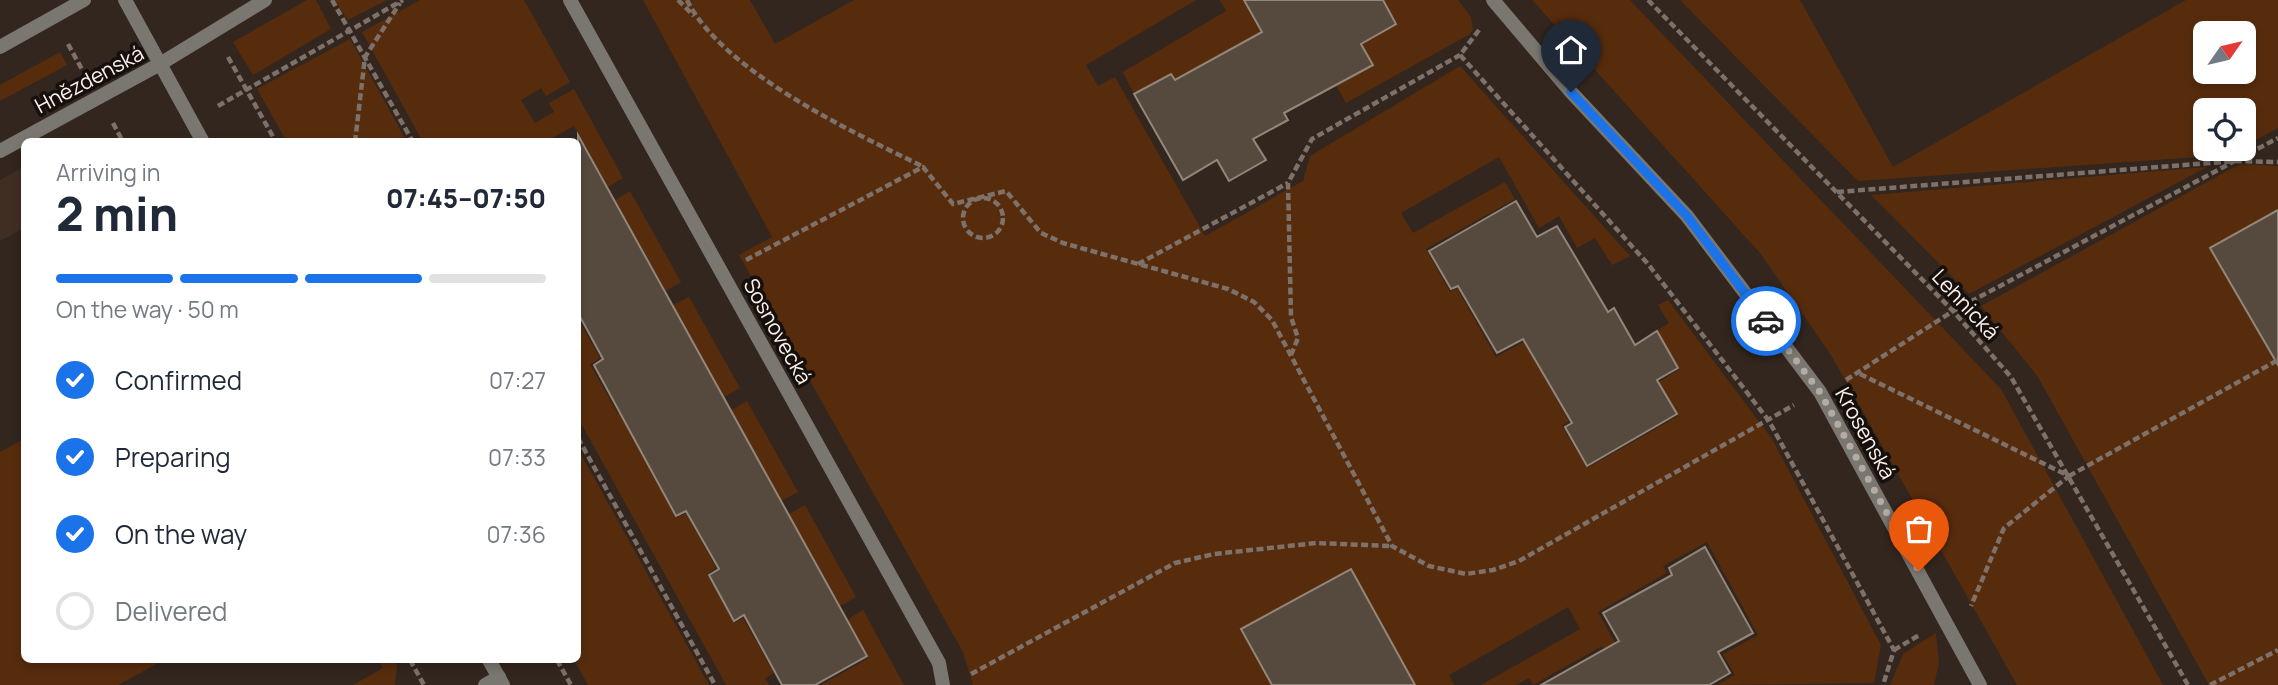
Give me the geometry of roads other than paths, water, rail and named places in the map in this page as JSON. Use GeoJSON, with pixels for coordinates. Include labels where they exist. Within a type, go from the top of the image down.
{"type":"FeatureCollection","features":[{"type":"Feature","properties":{"kind":"street"},"geometry":{"type":"LineString","coordinates":[[0,47],[83,0]]}},
{"type":"Feature","properties":{"kind":"street","name":"Hnězdenská"},"geometry":{"type":"LineString","coordinates":[[125,0],[201,138]]}},
{"type":"Feature","properties":{"kind":"street"},"geometry":{"type":"LineString","coordinates":[[160,64],[265,0]]}},
{"type":"Feature","properties":{"kind":"street","name":"Sosnovecká"},"geometry":{"type":"LineString","coordinates":[[570,0],[939,663],[943,685]]}},
{"type":"Feature","properties":{"kind":"street","name":"Krosenská"},"geometry":{"type":"LineString","coordinates":[[1493,0],[1571,92],[1687,216],[1820,392],[1980,685]]}},
{"type":"Feature","properties":{"kind":"street","name":"Hnězdenská"},"geometry":{"type":"LineString","coordinates":[[24,138],[160,64]]}},
{"type":"Feature","properties":{"kind":"street","name":"Hnězdenská"},"geometry":{"type":"LineString","coordinates":[[0,151],[21,140]]}},
{"type":"Feature","properties":{"kind":"street"},"geometry":{"type":"LineString","coordinates":[[485,685],[501,681],[491,663]]}}]}
